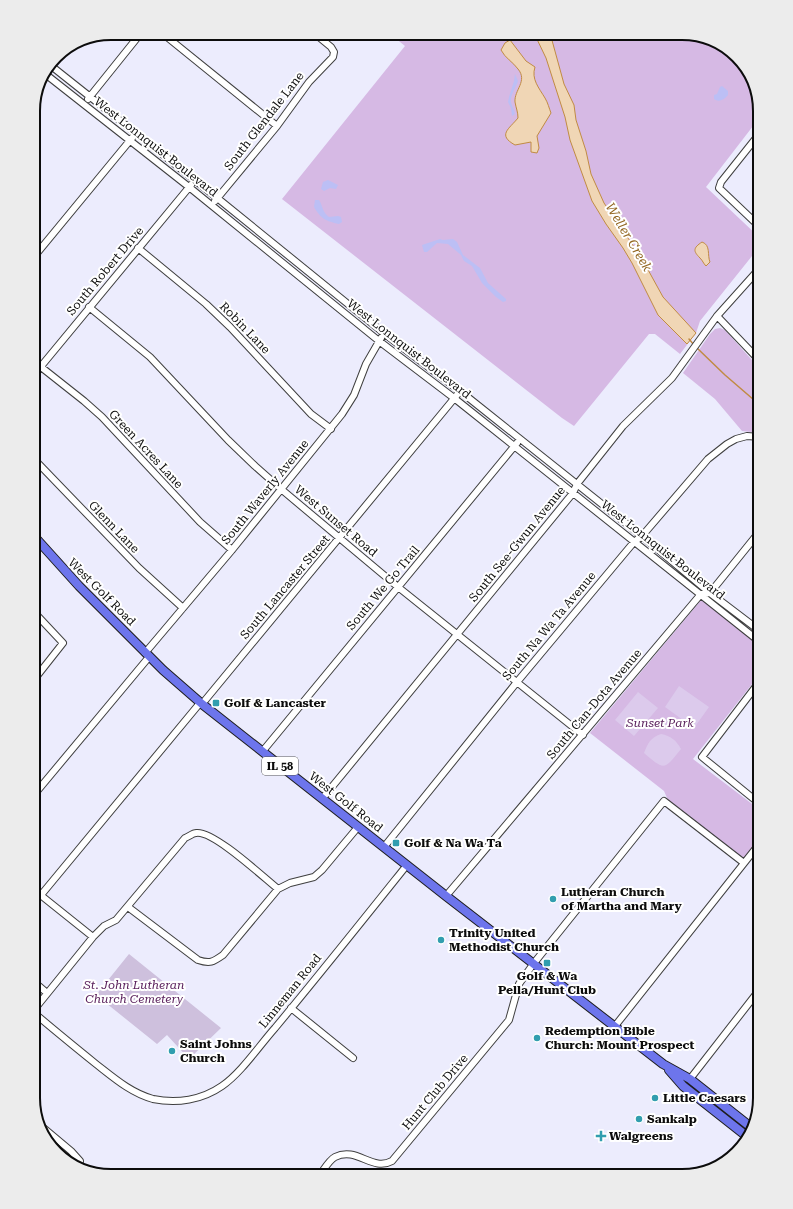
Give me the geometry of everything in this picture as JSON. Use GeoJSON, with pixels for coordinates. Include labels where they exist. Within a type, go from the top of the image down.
{"type":"FeatureCollection","features":[{"type":"Feature","properties":{"kind":"main road","name":"West Golf Road"},"geometry":{"type":"LineString","coordinates":[[40,544],[78,586],[147,655],[201,703],[664,1065],[690,1079],[748,1125]]}},
{"type":"Feature","properties":{"kind":"main road","name":"West Golf Road"},"geometry":{"type":"LineString","coordinates":[[664,1065],[683,1086],[743,1133]]}},
{"type":"Feature","properties":{"kind":"street"},"geometry":{"type":"LineString","coordinates":[[84,104],[135,40]]}},
{"type":"Feature","properties":{"kind":"street"},"geometry":{"type":"LineString","coordinates":[[171,40],[277,126]]}},
{"type":"Feature","properties":{"kind":"street","name":"South Glendale Lane"},"geometry":{"type":"LineString","coordinates":[[211,205],[277,126],[301,91],[333,57],[334,52],[331,47],[322,40]]}},
{"type":"Feature","properties":{"kind":"street","name":"West Lonnquist Boulevard"},"geometry":{"type":"LineString","coordinates":[[54,69],[385,334],[460,391],[642,536],[710,593],[753,626]]}},
{"type":"Feature","properties":{"kind":"street","name":"West Lonnquist Boulevard"},"geometry":{"type":"LineString","coordinates":[[49,77],[189,187],[379,341],[454,398],[753,636]]}},
{"type":"Feature","properties":{"kind":"street"},"geometry":{"type":"LineString","coordinates":[[40,250],[136,133]]}},
{"type":"Feature","properties":{"kind":"street"},"geometry":{"type":"LineString","coordinates":[[753,142],[720,182],[719,188],[753,221]]}},
{"type":"Feature","properties":{"kind":"street","name":"South Robert Drive"},"geometry":{"type":"LineString","coordinates":[[41,366],[195,180]]}},
{"type":"Feature","properties":{"kind":"street","name":"Robin Lane"},"geometry":{"type":"LineString","coordinates":[[138,248],[206,304],[230,327],[311,414],[331,429]]}},
{"type":"Feature","properties":{"kind":"street","name":"South See-Gwun Avenue"},"geometry":{"type":"LineString","coordinates":[[322,799],[573,494],[577,484],[623,426],[672,378],[717,316],[753,276]]}},
{"type":"Feature","properties":{"kind":"street","name":"West Sunset Road"},"geometry":{"type":"LineString","coordinates":[[90,307],[150,357],[228,440],[281,489],[339,539],[583,735]]}},
{"type":"Feature","properties":{"kind":"street"},"geometry":{"type":"LineString","coordinates":[[717,316],[753,353]]}},
{"type":"Feature","properties":{"kind":"street","name":"South Waverly Avenue"},"geometry":{"type":"LineString","coordinates":[[40,787],[183,608],[331,429],[350,404],[366,364],[379,341],[385,334]]}},
{"type":"Feature","properties":{"kind":"street","name":"Green Acres Lane"},"geometry":{"type":"LineString","coordinates":[[41,366],[102,417],[200,522],[232,550]]}},
{"type":"Feature","properties":{"kind":"street","name":"South Lancaster Street"},"geometry":{"type":"LineString","coordinates":[[41,895],[339,539],[460,391]]}},
{"type":"Feature","properties":{"kind":"street","name":"South Na Wa Ta Avenue"},"geometry":{"type":"LineString","coordinates":[[384,847],[517,682],[634,542],[642,536],[708,459],[736,439],[747,436],[753,436]]}},
{"type":"Feature","properties":{"kind":"street","name":"South We Go Trail"},"geometry":{"type":"LineString","coordinates":[[262,752],[520,439]]}},
{"type":"Feature","properties":{"kind":"street","name":"Glenn Lane"},"geometry":{"type":"LineString","coordinates":[[40,465],[133,563],[183,608]]}},
{"type":"Feature","properties":{"kind":"street"},"geometry":{"type":"LineString","coordinates":[[701,594],[710,593],[753,540]]}},
{"type":"Feature","properties":{"kind":"street","name":"South Can-Dota Avenue"},"geometry":{"type":"LineString","coordinates":[[446,896],[701,594]]}},
{"type":"Feature","properties":{"kind":"street"},"geometry":{"type":"LineString","coordinates":[[40,618],[63,643],[40,672]]}},
{"type":"Feature","properties":{"kind":"street"},"geometry":{"type":"LineString","coordinates":[[753,690],[702,756],[753,798]]}},
{"type":"Feature","properties":{"kind":"street","name":"Hunt Club Drive"},"geometry":{"type":"LineString","coordinates":[[325,1169],[335,1157],[351,1153],[379,1164],[387,1164],[392,1161],[509,1020],[519,984],[534,963],[664,801],[744,863]]}},
{"type":"Feature","properties":{"kind":"street"},"geometry":{"type":"LineString","coordinates":[[128,907],[198,960],[207,963],[223,955],[278,889],[290,883],[314,877],[322,870],[358,827]]}},
{"type":"Feature","properties":{"kind":"street","name":"Linneman Road"},"geometry":{"type":"LineString","coordinates":[[40,1002],[93,937],[104,926],[116,920],[185,838],[196,832],[207,834],[219,841],[278,889]]}},
{"type":"Feature","properties":{"kind":"street"},"geometry":{"type":"LineString","coordinates":[[614,1026],[753,852]]}},
{"type":"Feature","properties":{"kind":"street","name":"Linneman Road"},"geometry":{"type":"LineString","coordinates":[[40,1018],[129,1089],[142,1096],[153,1099],[177,1101],[188,1100],[205,1095],[231,1079],[291,1008],[407,865]]}},
{"type":"Feature","properties":{"kind":"street"},"geometry":{"type":"LineString","coordinates":[[41,895],[93,937]]}},
{"type":"Feature","properties":{"kind":"street"},"geometry":{"type":"LineString","coordinates":[[40,987],[47,993]]}},
{"type":"Feature","properties":{"kind":"street"},"geometry":{"type":"LineString","coordinates":[[690,1079],[753,998]]}},
{"type":"Feature","properties":{"kind":"street"},"geometry":{"type":"LineString","coordinates":[[291,1008],[353,1058]]}},
{"type":"Feature","properties":{"kind":"street"},"geometry":{"type":"LineString","coordinates":[[50,1133],[72,1150],[77,1159]]}},
{"type":"Feature","properties":{"kind":"green space"},"geometry":{"type":"Polygon","coordinates":[[[398,40],[696,41],[713,47],[725,55],[738,68],[748,84],[751,93],[753,126],[706,187],[753,231],[753,255],[700,321],[696,333],[680,354],[655,334],[649,334],[574,426],[282,199],[405,46],[398,40]]]}},
{"type":"Feature","properties":{"kind":"green space"},"geometry":{"type":"Polygon","coordinates":[[[720,328],[725,330],[753,361],[753,432],[742,431],[715,399],[683,373],[715,329],[720,328]]]}},
{"type":"Feature","properties":{"kind":"green space","name":"Sunset Park"},"geometry":{"type":"Polygon","coordinates":[[[702,599],[753,639],[753,683],[693,759],[753,805],[753,848],[746,857],[739,857],[668,800],[664,791],[590,733],[702,599]]]}},
{"type":"Feature","properties":{"kind":"green space","name":"St. John Lutheran Church Cemetery"},"geometry":{"type":"Polygon","coordinates":[[[129,954],[221,1028],[189,1059],[167,1035],[157,1044],[96,995],[129,954]]]}},
{"type":"Feature","properties":{"kind":"sand"},"geometry":{"type":"Polygon","coordinates":[[[515,74],[518,81],[511,99],[511,104],[515,111],[515,114],[512,116],[511,108],[508,102],[515,74]]]}},
{"type":"Feature","properties":{"kind":"sand"},"geometry":{"type":"Polygon","coordinates":[[[722,86],[728,91],[728,95],[722,100],[718,101],[714,99],[714,95],[717,94],[722,86]]]}},
{"type":"Feature","properties":{"kind":"sand"},"geometry":{"type":"Polygon","coordinates":[[[328,180],[338,185],[336,189],[330,188],[324,191],[321,189],[323,182],[328,180]]]}},
{"type":"Feature","properties":{"kind":"sand"},"geometry":{"type":"Polygon","coordinates":[[[315,200],[319,200],[324,211],[329,217],[341,217],[342,222],[339,224],[334,223],[322,217],[314,207],[315,200]]]}},
{"type":"Feature","properties":{"kind":"sand"},"geometry":{"type":"Polygon","coordinates":[[[440,239],[453,239],[457,242],[463,255],[480,268],[488,283],[506,299],[506,301],[503,302],[496,297],[482,283],[472,266],[464,261],[461,255],[448,244],[437,243],[427,252],[424,252],[422,245],[440,239]]]}},
{"type":"Feature","properties":{"kind":"shaded area"},"geometry":{"type":"Polygon","coordinates":[[[510,40],[526,61],[535,67],[535,79],[551,113],[537,136],[539,148],[537,153],[531,152],[531,142],[515,145],[507,138],[506,135],[508,129],[518,118],[515,98],[522,78],[518,69],[501,50],[505,43],[510,40]]]}},
{"type":"Feature","properties":{"kind":"shaded area"},"geometry":{"type":"Polygon","coordinates":[[[537,40],[552,40],[564,84],[574,105],[576,120],[586,151],[591,174],[604,203],[641,257],[663,297],[696,333],[687,344],[658,315],[632,263],[592,201],[570,140],[565,117],[546,58],[537,40]]]}},
{"type":"Feature","properties":{"kind":"shaded area"},"geometry":{"type":"Polygon","coordinates":[[[702,242],[707,245],[710,262],[706,266],[695,251],[697,246],[702,242]]]}},
{"type":"Feature","properties":{"kind":"shaded area"},"geometry":{"type":"Polygon","coordinates":[[[679,686],[709,707],[694,728],[665,707],[679,686]]]}},
{"type":"Feature","properties":{"kind":"shaded area"},"geometry":{"type":"Polygon","coordinates":[[[638,692],[658,708],[634,736],[615,720],[638,692]]]}},
{"type":"Feature","properties":{"kind":"shaded area"},"geometry":{"type":"Polygon","coordinates":[[[661,734],[673,739],[681,749],[671,761],[664,766],[656,763],[644,753],[650,741],[654,737],[661,734]]]}},
{"type":"Feature","properties":{"kind":"waterway","name":"Weller Creek"},"geometry":{"type":"LineString","coordinates":[[689,339],[694,345]]}},
{"type":"Feature","properties":{"kind":"waterway","name":"Weller Creek"},"geometry":{"type":"LineString","coordinates":[[697,348],[753,399]]}},
{"type":"Feature","properties":{"kind":"place","name":"Golf & Lancaster"},"geometry":{"type":"Point","coordinates":[216,703]}},
{"type":"Feature","properties":{"kind":"place","name":"Golf & Na Wa Ta"},"geometry":{"type":"Point","coordinates":[396,843]}},
{"type":"Feature","properties":{"kind":"place","name":"Lutheran Church of Martha and Mary"},"geometry":{"type":"Point","coordinates":[553,899]}},
{"type":"Feature","properties":{"kind":"place","name":"Trinity United Methodist Church"},"geometry":{"type":"Point","coordinates":[441,940]}},
{"type":"Feature","properties":{"kind":"place","name":"Golf & Wa Pella/Hunt Club"},"geometry":{"type":"Point","coordinates":[547,963]}},
{"type":"Feature","properties":{"kind":"place","name":"Redemption Bible Church: Mount Prospect"},"geometry":{"type":"Point","coordinates":[537,1038]}},
{"type":"Feature","properties":{"kind":"place","name":"Saint Johns Church"},"geometry":{"type":"Point","coordinates":[172,1051]}},
{"type":"Feature","properties":{"kind":"place","name":"Little Caesars"},"geometry":{"type":"Point","coordinates":[655,1098]}},
{"type":"Feature","properties":{"kind":"place","name":"Sankalp"},"geometry":{"type":"Point","coordinates":[639,1119]}},
{"type":"Feature","properties":{"kind":"place","name":"Walgreens"},"geometry":{"type":"Point","coordinates":[601,1136]}}]}
